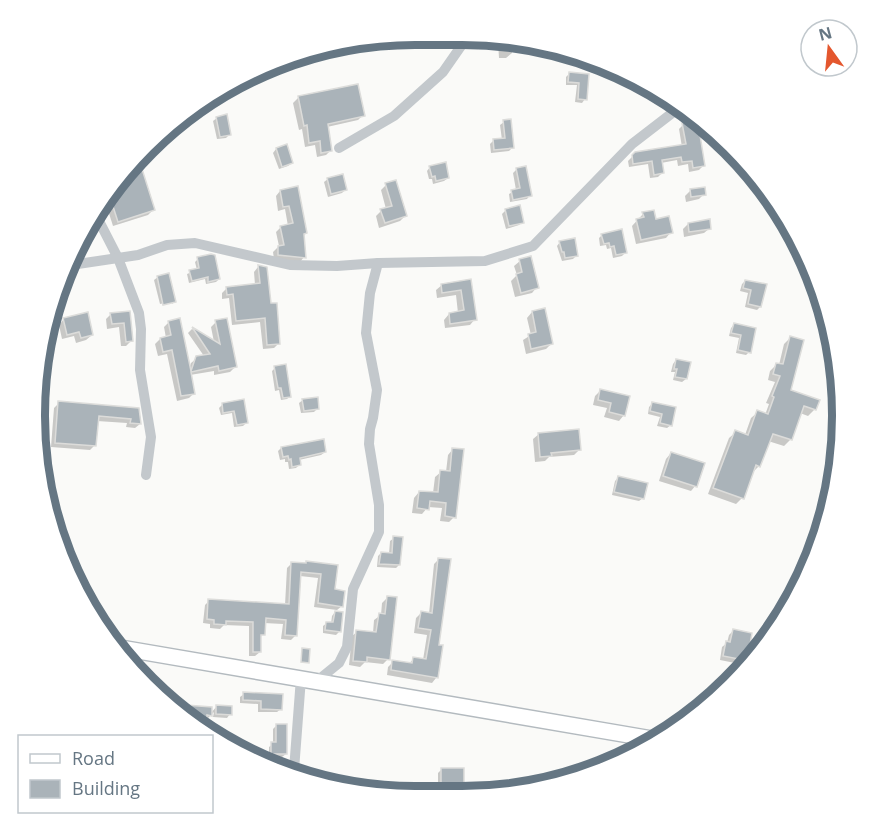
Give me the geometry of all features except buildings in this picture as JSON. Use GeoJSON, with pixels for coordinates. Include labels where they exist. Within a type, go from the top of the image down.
{"type":"FeatureCollection","features":[{"type":"Feature","properties":{"kind":"main road"},"geometry":{"type":"LineString","coordinates":[[129,649],[644,738]]}},
{"type":"Feature","properties":{"kind":"street"},"geometry":{"type":"LineString","coordinates":[[339,148],[394,116],[443,72],[462,45]]}},
{"type":"Feature","properties":{"kind":"street"},"geometry":{"type":"LineString","coordinates":[[78,264],[138,255],[167,245],[195,243],[290,265],[337,266],[485,261],[533,246],[632,144],[674,112]]}},
{"type":"Feature","properties":{"kind":"street"},"geometry":{"type":"LineString","coordinates":[[100,222],[118,258],[139,313],[140,370],[150,437],[147,475]]}},
{"type":"Feature","properties":{"kind":"street"},"geometry":{"type":"LineString","coordinates":[[317,681],[339,663],[347,647],[353,589],[379,532],[379,505],[369,444],[378,390],[366,333],[370,293],[378,263]]}},
{"type":"Feature","properties":{"kind":"street"},"geometry":{"type":"LineString","coordinates":[[294,765],[301,678]]}}]}
